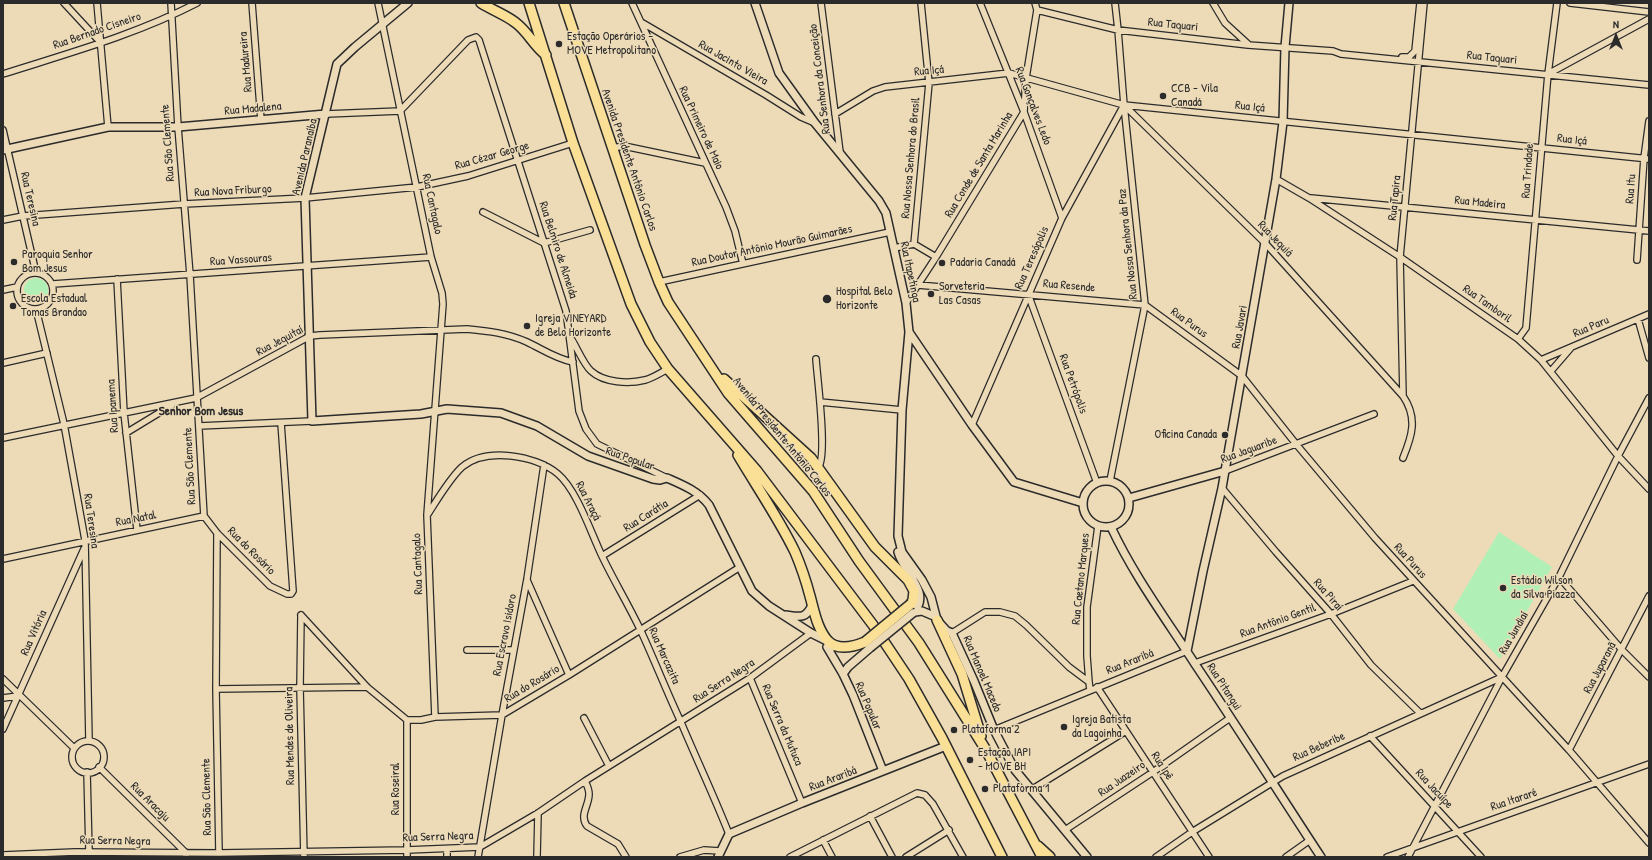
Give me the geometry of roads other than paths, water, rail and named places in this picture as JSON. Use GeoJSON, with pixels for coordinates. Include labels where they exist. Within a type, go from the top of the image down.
{"type":"FeatureCollection","features":[{"type":"Feature","properties":{"kind":"highway"},"geometry":{"type":"LineString","coordinates":[[481,3],[516,23],[526,33],[537,48],[546,55]]}},
{"type":"Feature","properties":{"kind":"highway"},"geometry":{"type":"LineString","coordinates":[[529,3],[572,143],[631,304],[650,342],[668,369],[757,471],[811,545],[873,625],[908,678],[946,746],[1002,857]]}},
{"type":"Feature","properties":{"kind":"highway","name":"Avenida Presidente Antônio Carlos"},"geometry":{"type":"LineString","coordinates":[[564,3],[658,282],[668,302],[728,393],[813,491],[859,561],[919,643],[986,750],[1042,857]]}},
{"type":"Feature","properties":{"kind":"highway"},"geometry":{"type":"LineString","coordinates":[[712,367],[737,393],[811,458],[875,547],[908,580],[914,591],[913,610],[867,645],[842,648],[827,640],[820,629],[795,552],[727,437]]}},
{"type":"Feature","properties":{"kind":"highway"},"geometry":{"type":"LineString","coordinates":[[937,619],[962,674],[986,750]]}},
{"type":"Feature","properties":{"kind":"highway"},"geometry":{"type":"LineString","coordinates":[[1032,840],[1050,857]]}},
{"type":"Feature","properties":{"kind":"street"},"geometry":{"type":"LineString","coordinates":[[64,3],[101,43]]}},
{"type":"Feature","properties":{"kind":"street"},"geometry":{"type":"LineString","coordinates":[[97,3],[108,127]]}},
{"type":"Feature","properties":{"kind":"street","name":"Rua São Clemente"},"geometry":{"type":"LineString","coordinates":[[171,3],[178,127],[190,275],[204,516],[217,532],[216,689],[219,852]]}},
{"type":"Feature","properties":{"kind":"street","name":"Rua Bernado Cisneiro"},"geometry":{"type":"LineString","coordinates":[[3,74],[101,43],[172,16],[197,3]]}},
{"type":"Feature","properties":{"kind":"street","name":"Rua Madureira"},"geometry":{"type":"LineString","coordinates":[[252,3],[261,120]]}},
{"type":"Feature","properties":{"kind":"street","name":"Rua Cantagalo"},"geometry":{"type":"LineString","coordinates":[[378,3],[384,25],[400,111],[431,257],[442,293],[443,304],[427,515],[435,717]]}},
{"type":"Feature","properties":{"kind":"street","name":"Avenida Paranaíba"},"geometry":{"type":"LineString","coordinates":[[312,421],[305,198],[337,64],[408,3]]}},
{"type":"Feature","properties":{"kind":"street","name":"Rua Primeiro de Maio"},"geometry":{"type":"LineString","coordinates":[[632,3],[726,207],[743,264]]}},
{"type":"Feature","properties":{"kind":"street","name":"Rua Itapetinga"},"geometry":{"type":"LineString","coordinates":[[755,3],[779,73],[815,123],[879,201],[886,214],[906,302],[909,332],[972,425],[1014,482],[1083,503]]}},
{"type":"Feature","properties":{"kind":"street","name":"Rua Senhora da Conceição"},"geometry":{"type":"LineString","coordinates":[[821,3],[840,152]]}},
{"type":"Feature","properties":{"kind":"street","name":"Rua Nossa Senhora do Brasil"},"geometry":{"type":"LineString","coordinates":[[914,244],[929,83],[920,3]]}},
{"type":"Feature","properties":{"kind":"street","name":"Rua Gonçalves Ledo"},"geometry":{"type":"LineString","coordinates":[[980,3],[1024,112],[1062,218]]}},
{"type":"Feature","properties":{"kind":"street","name":"Rua Conde de Santa Marinha"},"geometry":{"type":"LineString","coordinates":[[906,302],[936,258],[1024,112],[1026,78],[1037,10],[1035,3]]}},
{"type":"Feature","properties":{"kind":"street","name":"Rua Nossa Senhora da Paz"},"geometry":{"type":"LineString","coordinates":[[1110,481],[1145,305],[1115,3]]}},
{"type":"Feature","properties":{"kind":"street"},"geometry":{"type":"LineString","coordinates":[[1213,3],[1225,23],[1248,45]]}},
{"type":"Feature","properties":{"kind":"street","name":"Rua Javari"},"geometry":{"type":"LineString","coordinates":[[1187,651],[1222,488],[1266,244],[1283,122],[1285,47],[1289,3]]}},
{"type":"Feature","properties":{"kind":"street","name":"Rua Taquari"},"geometry":{"type":"LineString","coordinates":[[1037,10],[1118,30],[1248,45],[1333,51],[1342,50],[1403,57],[1411,56],[1415,51],[1420,3]]}},
{"type":"Feature","properties":{"kind":"street","name":"Rua Tapira"},"geometry":{"type":"LineString","coordinates":[[1403,396],[1400,257],[1404,206],[1413,133],[1424,3]]}},
{"type":"Feature","properties":{"kind":"street","name":"Rua Trindade"},"geometry":{"type":"LineString","coordinates":[[1518,339],[1526,328],[1548,74],[1557,3]]}},
{"type":"Feature","properties":{"kind":"street"},"geometry":{"type":"LineString","coordinates":[[1570,3],[1649,12]]}},
{"type":"Feature","properties":{"kind":"street"},"geometry":{"type":"LineString","coordinates":[[1548,74],[1649,20]]}},
{"type":"Feature","properties":{"kind":"street","name":"Rua Jacinto Vieira"},"geometry":{"type":"LineString","coordinates":[[640,22],[801,117],[815,123]]}},
{"type":"Feature","properties":{"kind":"street","name":"Rua Belmiro de Almeida"},"geometry":{"type":"LineString","coordinates":[[400,111],[468,40],[476,37],[479,40],[516,161],[566,311],[579,411],[586,429],[596,444],[667,478]]}},
{"type":"Feature","properties":{"kind":"street","name":"Rua Taquari"},"geometry":{"type":"LineString","coordinates":[[1333,51],[1341,54],[1649,84]]}},
{"type":"Feature","properties":{"kind":"street","name":"Rua Içá"},"geometry":{"type":"LineString","coordinates":[[835,114],[873,91],[885,87],[1009,73],[1124,105],[1283,122],[1413,133],[1541,148],[1647,158]]}},
{"type":"Feature","properties":{"kind":"street","name":"Rua Teresópolis"},"geometry":{"type":"LineString","coordinates":[[972,425],[1062,218],[1124,105]]}},
{"type":"Feature","properties":{"kind":"street","name":"Rua Jequiá"},"geometry":{"type":"LineString","coordinates":[[1124,105],[1266,244],[1403,396]]}},
{"type":"Feature","properties":{"kind":"street","name":"Rua Madalena"},"geometry":{"type":"LineString","coordinates":[[5,150],[108,127],[178,127],[326,114],[400,111]]}},
{"type":"Feature","properties":{"kind":"street","name":"Rua Itu"},"geometry":{"type":"LineString","coordinates":[[1637,260],[1647,158],[1649,120]]}},
{"type":"Feature","properties":{"kind":"street","name":"Rua Teresina"},"geometry":{"type":"LineString","coordinates":[[3,130],[5,150],[23,216],[36,273]]}},
{"type":"Feature","properties":{"kind":"street","name":"Rua Cézar George"},"geometry":{"type":"LineString","coordinates":[[417,187],[468,176],[572,143]]}},
{"type":"Feature","properties":{"kind":"street"},"geometry":{"type":"LineString","coordinates":[[612,148],[624,146],[705,163]]}},
{"type":"Feature","properties":{"kind":"street","name":"Rua Tamboril"},"geometry":{"type":"LineString","coordinates":[[1276,179],[1309,198],[1400,257],[1518,339],[1551,371],[1618,456],[1649,489]]}},
{"type":"Feature","properties":{"kind":"street","name":"Rua Nova Friburgo"},"geometry":{"type":"LineString","coordinates":[[3,220],[23,216],[184,204],[305,198],[417,187]]}},
{"type":"Feature","properties":{"kind":"street","name":"Rua Madeira"},"geometry":{"type":"LineString","coordinates":[[1309,198],[1404,206],[1649,231]]}},
{"type":"Feature","properties":{"kind":"street"},"geometry":{"type":"LineString","coordinates":[[483,212],[544,243],[590,230]]}},
{"type":"Feature","properties":{"kind":"street","name":"Rua Doutor Antônio Mourão Guimarães"},"geometry":{"type":"LineString","coordinates":[[658,282],[890,232]]}},
{"type":"Feature","properties":{"kind":"street"},"geometry":{"type":"LineString","coordinates":[[894,248],[914,244],[936,258]]}},
{"type":"Feature","properties":{"kind":"street","name":"Rua Vassouras"},"geometry":{"type":"LineString","coordinates":[[53,284],[431,257]]}},
{"type":"Feature","properties":{"kind":"street"},"geometry":{"type":"LineString","coordinates":[[36,273],[46,276],[53,284],[53,296],[51,301],[42,308],[36,309],[25,306],[18,298],[17,287],[24,277],[36,273]]}},
{"type":"Feature","properties":{"kind":"street","name":"Rua Ipanema"},"geometry":{"type":"LineString","coordinates":[[117,279],[124,414],[137,530]]}},
{"type":"Feature","properties":{"kind":"street","name":"Rua Resende"},"geometry":{"type":"LineString","coordinates":[[918,285],[1145,305]]}},
{"type":"Feature","properties":{"kind":"street"},"geometry":{"type":"LineString","coordinates":[[3,290],[17,287]]}},
{"type":"Feature","properties":{"kind":"street","name":"Rua Petrópolis"},"geometry":{"type":"LineString","coordinates":[[1028,294],[1097,482]]}},
{"type":"Feature","properties":{"kind":"street","name":"Rua Purus"},"geometry":{"type":"LineString","coordinates":[[1145,305],[1242,376],[1296,444],[1413,581],[1569,750],[1649,843]]}},
{"type":"Feature","properties":{"kind":"street","name":"Rua Teresina"},"geometry":{"type":"LineString","coordinates":[[36,309],[64,424],[85,543],[89,741]]}},
{"type":"Feature","properties":{"kind":"street","name":"Rua Paru"},"geometry":{"type":"LineString","coordinates":[[1541,360],[1649,314]]}},
{"type":"Feature","properties":{"kind":"street"},"geometry":{"type":"LineString","coordinates":[[1638,319],[1649,358]]}},
{"type":"Feature","properties":{"kind":"street","name":"Rua Jequitaí"},"geometry":{"type":"LineString","coordinates":[[3,438],[64,424],[124,414],[196,398],[310,336],[467,329],[491,331],[528,342],[557,357],[572,362]]}},
{"type":"Feature","properties":{"kind":"street"},"geometry":{"type":"LineString","coordinates":[[909,332],[902,410],[898,536],[902,552],[922,580],[931,597],[937,619]]}},
{"type":"Feature","properties":{"kind":"street"},"geometry":{"type":"LineString","coordinates":[[570,338],[590,371],[599,377],[610,380],[634,382],[645,380],[668,369]]}},
{"type":"Feature","properties":{"kind":"street"},"geometry":{"type":"LineString","coordinates":[[1551,371],[1572,348]]}},
{"type":"Feature","properties":{"kind":"street"},"geometry":{"type":"LineString","coordinates":[[3,363],[47,353]]}},
{"type":"Feature","properties":{"kind":"street"},"geometry":{"type":"LineString","coordinates":[[816,359],[823,445],[822,460],[818,468]]}},
{"type":"Feature","properties":{"kind":"street"},"geometry":{"type":"LineString","coordinates":[[1403,396],[1410,409],[1413,424],[1412,433],[1403,458]]}},
{"type":"Feature","properties":{"kind":"street","name":"Rua Jundiaí"},"geometry":{"type":"LineString","coordinates":[[1408,857],[1502,676],[1559,578],[1618,456],[1649,398]]}},
{"type":"Feature","properties":{"kind":"street"},"geometry":{"type":"LineString","coordinates":[[126,433],[176,402]]}},
{"type":"Feature","properties":{"kind":"street"},"geometry":{"type":"LineString","coordinates":[[820,402],[902,410]]}},
{"type":"Feature","properties":{"kind":"street","name":"Rua Popular"},"geometry":{"type":"LineString","coordinates":[[434,411],[447,409],[501,413],[537,426],[588,456],[652,479],[660,480],[667,478],[689,487],[700,495],[709,505],[752,591],[759,599],[827,640],[830,650],[843,674],[883,771]]}},
{"type":"Feature","properties":{"kind":"street"},"geometry":{"type":"LineString","coordinates":[[199,426],[281,423],[421,414],[434,411]]}},
{"type":"Feature","properties":{"kind":"street","name":"Rua Jaguaribe"},"geometry":{"type":"LineString","coordinates":[[1129,498],[1225,471],[1374,414]]}},
{"type":"Feature","properties":{"kind":"street","name":"Rua do Rosário"},"geometry":{"type":"LineString","coordinates":[[217,532],[270,586],[287,594],[291,594],[293,591],[281,423]]}},
{"type":"Feature","properties":{"kind":"street","name":"Rua Araçá"},"geometry":{"type":"LineString","coordinates":[[427,515],[441,493],[462,467],[475,460],[488,457],[508,456],[530,460],[544,465],[559,475],[570,488],[602,556]]}},
{"type":"Feature","properties":{"kind":"street","name":"Rua Escravo Isidoro"},"geometry":{"type":"LineString","coordinates":[[478,857],[527,579],[544,465]]}},
{"type":"Feature","properties":{"kind":"street"},"geometry":{"type":"LineString","coordinates":[[1110,481],[1122,487],[1129,498],[1129,507],[1126,516],[1120,523],[1111,527],[1098,526],[1086,517],[1083,503],[1085,494],[1090,487],[1097,482],[1110,481]]}},
{"type":"Feature","properties":{"kind":"street","name":"Rua Piraí"},"geometry":{"type":"LineString","coordinates":[[1222,488],[1331,614],[1371,665],[1420,713]]}},
{"type":"Feature","properties":{"kind":"street","name":"Rua Carátia"},"geometry":{"type":"LineString","coordinates":[[602,556],[700,495]]}},
{"type":"Feature","properties":{"kind":"street"},"geometry":{"type":"LineString","coordinates":[[899,510],[895,539],[899,555],[906,571],[918,585],[920,599],[913,610],[922,611],[937,619]]}},
{"type":"Feature","properties":{"kind":"street","name":"Rua Natal"},"geometry":{"type":"LineString","coordinates":[[3,559],[85,543],[204,516]]}},
{"type":"Feature","properties":{"kind":"street","name":"Rua Caetano Marques"},"geometry":{"type":"LineString","coordinates":[[1089,682],[1087,656],[1087,608],[1098,526]]}},
{"type":"Feature","properties":{"kind":"street","name":"Rua Pitangui"},"geometry":{"type":"LineString","coordinates":[[1111,527],[1128,561],[1321,857]]}},
{"type":"Feature","properties":{"kind":"street","name":"Rua Vitória"},"geometry":{"type":"LineString","coordinates":[[3,730],[85,543]]}},
{"type":"Feature","properties":{"kind":"street","name":"Rua Marcazita"},"geometry":{"type":"LineString","coordinates":[[602,556],[640,629],[716,801],[728,834]]}},
{"type":"Feature","properties":{"kind":"street","name":"Rua do Rosário"},"geometry":{"type":"LineString","coordinates":[[407,720],[421,720],[435,717],[502,715],[569,675],[740,567]]}},
{"type":"Feature","properties":{"kind":"street"},"geometry":{"type":"LineString","coordinates":[[1559,578],[1622,650],[1649,677]]}},
{"type":"Feature","properties":{"kind":"street"},"geometry":{"type":"LineString","coordinates":[[527,579],[569,675]]}},
{"type":"Feature","properties":{"kind":"street","name":"Rua Antônio Gentil"},"geometry":{"type":"LineString","coordinates":[[1195,663],[1331,614],[1413,581]]}},
{"type":"Feature","properties":{"kind":"street","name":"Rua Juparanã"},"geometry":{"type":"LineString","coordinates":[[1569,750],[1649,596]]}},
{"type":"Feature","properties":{"kind":"street","name":"Rua Popular"},"geometry":{"type":"LineString","coordinates":[[783,614],[803,616],[808,613],[812,605]]}},
{"type":"Feature","properties":{"kind":"street"},"geometry":{"type":"LineString","coordinates":[[952,633],[985,612],[1000,612],[1014,616],[1026,625],[1069,667],[1089,682],[1090,690]]}},
{"type":"Feature","properties":{"kind":"street","name":"Rua Mendes de Oliveira"},"geometry":{"type":"LineString","coordinates":[[304,857],[300,688],[301,615],[367,687]]}},
{"type":"Feature","properties":{"kind":"street","name":"Rua Manoel Macedo"},"geometry":{"type":"LineString","coordinates":[[937,619],[947,631],[952,633],[994,730],[1015,770],[1087,857]]}},
{"type":"Feature","properties":{"kind":"street","name":"Rua Popular"},"geometry":{"type":"LineString","coordinates":[[815,634],[830,650]]}},
{"type":"Feature","properties":{"kind":"street","name":"Rua Serra Negra"},"geometry":{"type":"LineString","coordinates":[[3,855],[75,854],[89,852],[186,855],[219,852],[407,850],[480,847],[538,813],[585,781],[750,678],[815,634]]}},
{"type":"Feature","properties":{"kind":"street"},"geometry":{"type":"LineString","coordinates":[[843,674],[867,645]]}},
{"type":"Feature","properties":{"kind":"street"},"geometry":{"type":"LineString","coordinates":[[467,650],[514,650]]}},
{"type":"Feature","properties":{"kind":"street","name":"Rua Araribá"},"geometry":{"type":"LineString","coordinates":[[994,730],[1187,651]]}},
{"type":"Feature","properties":{"kind":"street","name":"Rua Beberibe"},"geometry":{"type":"LineString","coordinates":[[1156,857],[1192,832],[1294,770],[1502,676]]}},
{"type":"Feature","properties":{"kind":"street"},"geometry":{"type":"LineString","coordinates":[[3,678],[74,748]]}},
{"type":"Feature","properties":{"kind":"street","name":"Rua Serra da Mutuca"},"geometry":{"type":"LineString","coordinates":[[750,678],[802,803]]}},
{"type":"Feature","properties":{"kind":"street"},"geometry":{"type":"LineString","coordinates":[[216,689],[367,687],[407,720]]}},
{"type":"Feature","properties":{"kind":"street","name":"Rua Ipê"},"geometry":{"type":"LineString","coordinates":[[1097,687],[1209,857]]}},
{"type":"Feature","properties":{"kind":"street"},"geometry":{"type":"LineString","coordinates":[[3,698],[19,695]]}},
{"type":"Feature","properties":{"kind":"street"},"geometry":{"type":"LineString","coordinates":[[584,718],[610,766]]}},
{"type":"Feature","properties":{"kind":"street","name":"Rua Juazeiro"},"geometry":{"type":"LineString","coordinates":[[1065,830],[1154,772],[1230,718]]}},
{"type":"Feature","properties":{"kind":"street","name":"Rua Roseiral"},"geometry":{"type":"LineString","coordinates":[[407,720],[407,857]]}},
{"type":"Feature","properties":{"kind":"street"},"geometry":{"type":"LineString","coordinates":[[1031,790],[1126,731]]}},
{"type":"Feature","properties":{"kind":"street","name":"Rua Jacuípe"},"geometry":{"type":"LineString","coordinates":[[1370,736],[1481,857]]}},
{"type":"Feature","properties":{"kind":"street"},"geometry":{"type":"LineString","coordinates":[[89,741],[94,742],[102,749],[104,758],[96,770],[87,772],[78,769],[73,762],[72,752],[81,742],[89,741]]}},
{"type":"Feature","properties":{"kind":"street","name":"Rua Araribá"},"geometry":{"type":"LineString","coordinates":[[728,834],[946,746]]}},
{"type":"Feature","properties":{"kind":"street","name":"Rua Itararé"},"geometry":{"type":"LineString","coordinates":[[1387,857],[1649,764]]}},
{"type":"Feature","properties":{"kind":"street","name":"Rua Aracaju"},"geometry":{"type":"LineString","coordinates":[[99,767],[186,855]]}},
{"type":"Feature","properties":{"kind":"street"},"geometry":{"type":"LineString","coordinates":[[87,772],[89,852]]}},
{"type":"Feature","properties":{"kind":"street"},"geometry":{"type":"LineString","coordinates":[[585,781],[589,793],[583,816],[584,821],[587,826],[618,844],[626,857]]}},
{"type":"Feature","properties":{"kind":"street"},"geometry":{"type":"LineString","coordinates":[[790,857],[913,794],[921,794],[928,798],[933,804],[963,857]]}},
{"type":"Feature","properties":{"kind":"street"},"geometry":{"type":"LineString","coordinates":[[537,857],[538,813]]}},
{"type":"Feature","properties":{"kind":"street"},"geometry":{"type":"LineString","coordinates":[[870,816],[892,857]]}},
{"type":"Feature","properties":{"kind":"street"},"geometry":{"type":"LineString","coordinates":[[906,857],[949,830]]}},
{"type":"Feature","properties":{"kind":"street"},"geometry":{"type":"LineString","coordinates":[[680,857],[704,850],[719,854],[728,834]]}},
{"type":"Feature","properties":{"kind":"street"},"geometry":{"type":"LineString","coordinates":[[823,840],[832,857]]}},
{"type":"Feature","properties":{"kind":"street"},"geometry":{"type":"LineString","coordinates":[[1286,857],[1310,840]]}},
{"type":"Feature","properties":{"kind":"street"},"geometry":{"type":"LineString","coordinates":[[447,849],[447,857]]}},
{"type":"Feature","properties":{"kind":"place","name":"Estação Operários - MOVE Metropolitano"},"geometry":{"type":"Point","coordinates":[559,44]}},
{"type":"Feature","properties":{"kind":"place","name":"CCB - Vila Canadá"},"geometry":{"type":"Point","coordinates":[1163,96]}},
{"type":"Feature","properties":{"kind":"place","name":"Paroquia Senhor Bom Jesus"},"geometry":{"type":"Point","coordinates":[14,262]}},
{"type":"Feature","properties":{"kind":"place","name":"Padaria Canadá"},"geometry":{"type":"Point","coordinates":[942,263]}},
{"type":"Feature","properties":{"kind":"place","name":"Sorveteria Las Casas"},"geometry":{"type":"Point","coordinates":[931,294]}},
{"type":"Feature","properties":{"kind":"place","name":"Hospital Belo Horizonte"},"geometry":{"type":"Point","coordinates":[827,299]}},
{"type":"Feature","properties":{"kind":"place","name":"Escola Estadual Tomas Brandao"},"geometry":{"type":"Point","coordinates":[13,306]}},
{"type":"Feature","properties":{"kind":"place","name":"Igreja VINEYARD de Belo Horizonte"},"geometry":{"type":"Point","coordinates":[527,326]}},
{"type":"Feature","properties":{"kind":"place","name":"Oficina Canada"},"geometry":{"type":"Point","coordinates":[1225,435]}},
{"type":"Feature","properties":{"kind":"place","name":"Estádio Wilson da Silva Piazza"},"geometry":{"type":"Point","coordinates":[1503,588]}},
{"type":"Feature","properties":{"kind":"place","name":"Igreja Batista da Lagoinha"},"geometry":{"type":"Point","coordinates":[1064,727]}},
{"type":"Feature","properties":{"kind":"place","name":"Plataforma 2"},"geometry":{"type":"Point","coordinates":[954,730]}},
{"type":"Feature","properties":{"kind":"place","name":"Estação IAPI - MOVE BH"},"geometry":{"type":"Point","coordinates":[970,760]}},
{"type":"Feature","properties":{"kind":"place","name":"Plataforma 1"},"geometry":{"type":"Point","coordinates":[985,789]}},
{"type":"Feature","properties":{"kind":"district","name":"Senhor Bom Jesus"},"geometry":{"type":"Point","coordinates":[201,412]}}]}
